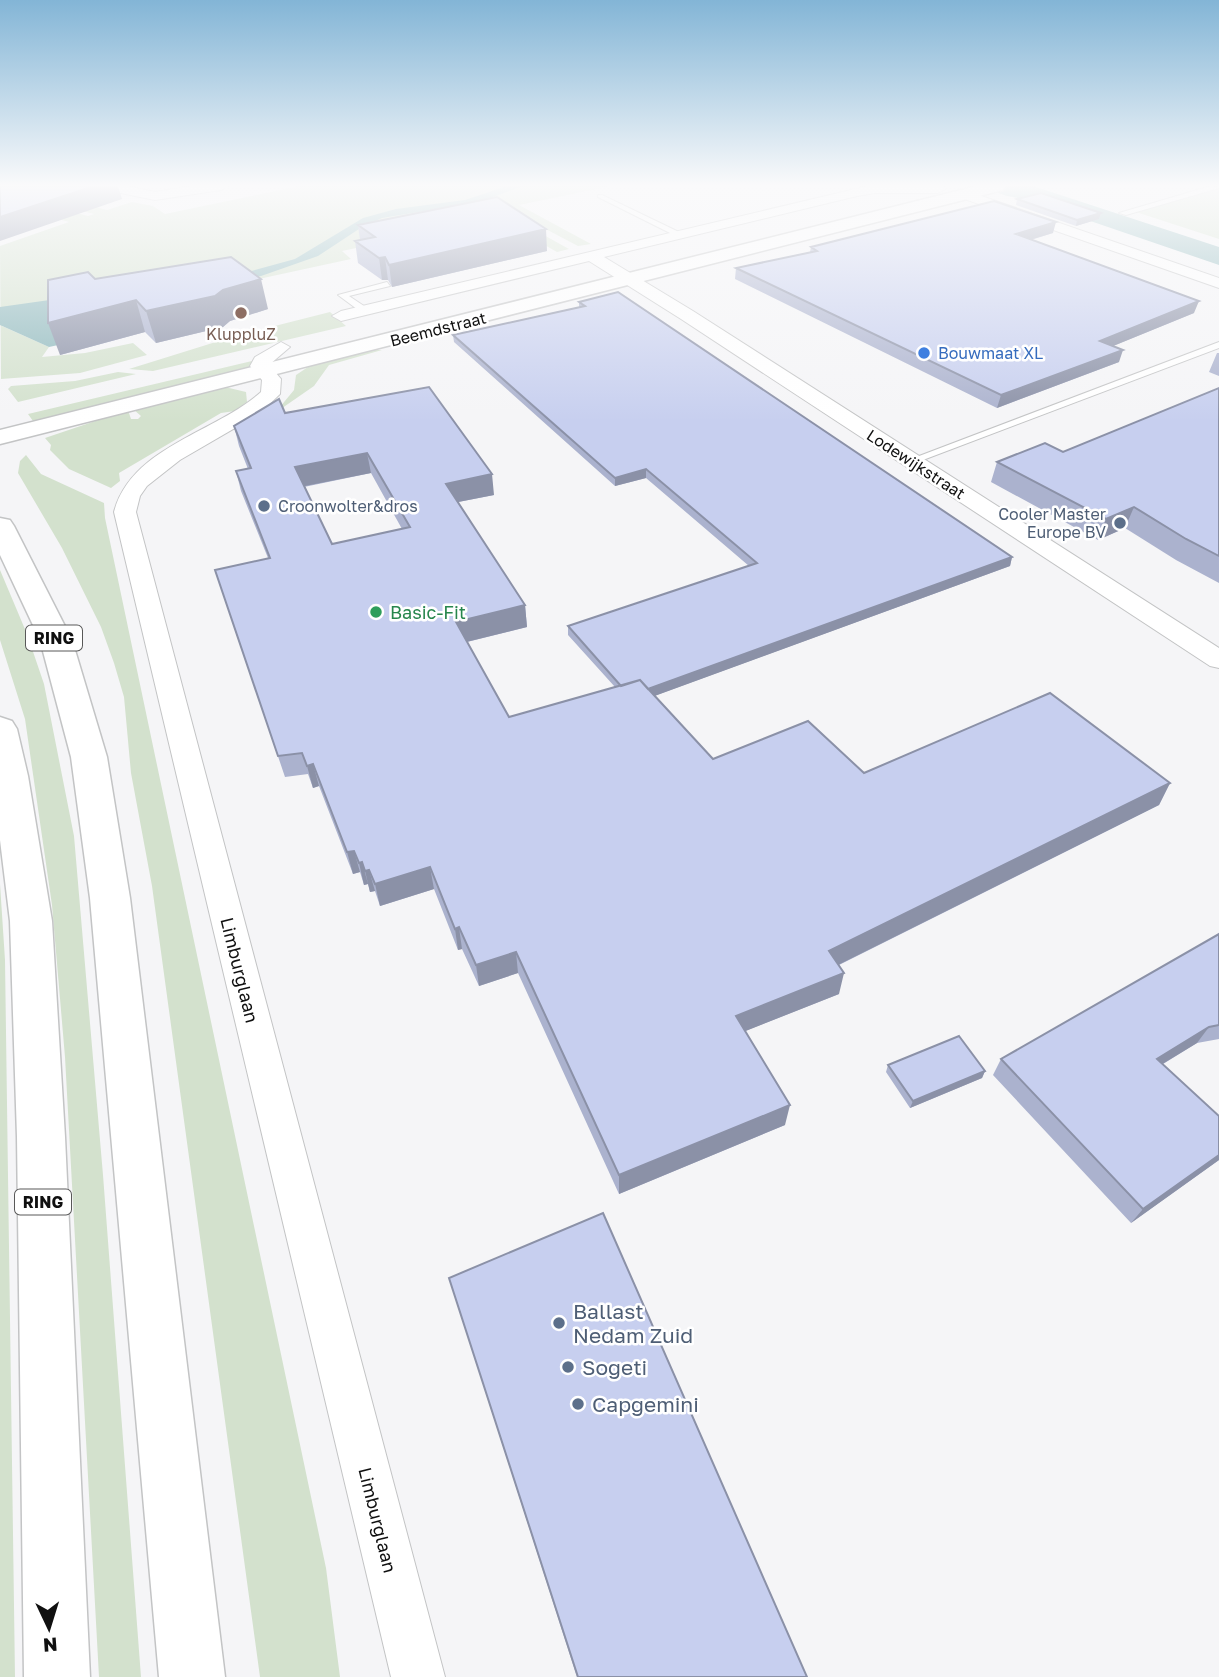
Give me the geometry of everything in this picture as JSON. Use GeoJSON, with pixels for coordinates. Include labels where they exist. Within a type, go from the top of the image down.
{"type":"FeatureCollection","features":[{"type":"Feature","properties":{"kind":"main road","name":"Beemdstraat"},"geometry":{"type":"LineString","coordinates":[[0,415],[629,264]]}},
{"type":"Feature","properties":{"kind":"main road","name":"Beemdstraat"},"geometry":{"type":"LineString","coordinates":[[0,437],[689,264]]}},
{"type":"Feature","properties":{"kind":"main road","name":"RING"},"geometry":{"type":"LineString","coordinates":[[0,526],[56,640],[89,757],[110,898],[192,1677]]}},
{"type":"Feature","properties":{"kind":"main road","name":"RING"},"geometry":{"type":"LineString","coordinates":[[0,729],[10,776],[31,921],[41,1137],[57,1677]]}},
{"type":"Feature","properties":{"kind":"street","name":"Beemdstraat"},"geometry":{"type":"LineString","coordinates":[[341,316],[556,264]]}},
{"type":"Feature","properties":{"kind":"street"},"geometry":{"type":"LineString","coordinates":[[605,264],[612,268]]}},
{"type":"Feature","properties":{"kind":"street"},"geometry":{"type":"LineString","coordinates":[[1166,264],[1219,284]]}},
{"type":"Feature","properties":{"kind":"street","name":"Lodewijkstraat"},"geometry":{"type":"LineString","coordinates":[[612,268],[1219,660]]}},
{"type":"Feature","properties":{"kind":"street"},"geometry":{"type":"LineString","coordinates":[[264,371],[259,366],[261,361],[281,347]]}},
{"type":"Feature","properties":{"kind":"street","name":"Limburglaan"},"geometry":{"type":"LineString","coordinates":[[264,371],[272,379],[270,394],[245,415],[170,459],[139,481],[130,492],[125,512],[418,1677]]}},
{"type":"Feature","properties":{"kind":"lane"},"geometry":{"type":"LineString","coordinates":[[364,310],[342,295],[387,284]]}},
{"type":"Feature","properties":{"kind":"lane"},"geometry":{"type":"LineString","coordinates":[[911,461],[1219,345]]}},
{"type":"Feature","properties":{"kind":"green space"},"geometry":{"type":"Polygon","coordinates":[[[0,264],[327,264],[236,284],[2,326],[49,347],[42,357],[85,353],[133,343],[147,355],[80,373],[1,379],[0,264]]]}},
{"type":"Feature","properties":{"kind":"green space"},"geometry":{"type":"Polygon","coordinates":[[[330,312],[346,326],[153,371],[129,369],[235,336],[330,312]]]}},
{"type":"Feature","properties":{"kind":"green space"},"geometry":{"type":"Polygon","coordinates":[[[371,350],[382,350],[329,365],[314,386],[275,413],[294,390],[296,375],[311,365],[371,350]]]}},
{"type":"Feature","properties":{"kind":"green space"},"geometry":{"type":"Polygon","coordinates":[[[252,361],[247,371],[33,421],[28,414],[252,361]]]}},
{"type":"Feature","properties":{"kind":"green space"},"geometry":{"type":"Polygon","coordinates":[[[118,372],[136,374],[18,402],[8,389],[11,386],[75,381],[118,372]]]}},
{"type":"Feature","properties":{"kind":"green space"},"geometry":{"type":"Polygon","coordinates":[[[225,387],[246,392],[247,402],[235,411],[221,413],[119,473],[120,481],[111,488],[69,469],[50,450],[51,445],[45,438],[128,410],[131,419],[138,419],[141,416],[133,409],[225,387]]]}},
{"type":"Feature","properties":{"kind":"green space"},"geometry":{"type":"Polygon","coordinates":[[[26,455],[41,474],[104,503],[326,1568],[340,1677],[260,1677],[152,886],[131,773],[124,697],[101,627],[62,548],[18,473],[20,461],[26,455]]]}},
{"type":"Feature","properties":{"kind":"green space"},"geometry":{"type":"Polygon","coordinates":[[[0,570],[27,634],[44,684],[74,836],[141,1677],[99,1677],[65,1057],[52,905],[25,719],[0,640],[0,570]]]}},
{"type":"Feature","properties":{"kind":"green space"},"geometry":{"type":"Polygon","coordinates":[[[0,884],[5,960],[15,1677],[0,1677],[0,884]]]}},
{"type":"Feature","properties":{"kind":"water"},"geometry":{"type":"Polygon","coordinates":[[[276,264],[294,264],[261,276],[232,281],[81,340],[49,347],[0,325],[0,307],[248,272],[276,264]]]}},
{"type":"Feature","properties":{"kind":"building"},"geometry":{"type":"Polygon","coordinates":[[[186,264],[241,264],[261,279],[223,290],[215,296],[146,311],[136,300],[48,323],[48,280],[88,272],[95,279],[186,264]]]}},
{"type":"Feature","properties":{"kind":"building"},"geometry":{"type":"Polygon","coordinates":[[[754,264],[1099,264],[1199,301],[1100,341],[1123,350],[1001,395],[736,268],[754,264]]]}},
{"type":"Feature","properties":{"kind":"building"},"geometry":{"type":"Polygon","coordinates":[[[618,292],[1012,557],[648,689],[640,680],[621,686],[568,626],[757,563],[646,469],[615,478],[453,335],[585,306],[579,302],[618,292]]]}},
{"type":"Feature","properties":{"kind":"building"},"geometry":{"type":"Polygon","coordinates":[[[429,387],[492,474],[446,484],[525,605],[456,622],[509,717],[640,680],[713,759],[808,721],[864,773],[1050,693],[1170,783],[829,951],[844,973],[736,1016],[790,1105],[619,1175],[516,952],[476,965],[459,927],[455,929],[430,867],[375,884],[369,870],[365,871],[354,851],[347,852],[313,764],[307,766],[302,753],[278,756],[215,570],[270,558],[236,471],[251,468],[234,426],[279,399],[285,413],[429,387]],[[367,453],[295,467],[332,544],[410,527],[367,453]]]}},
{"type":"Feature","properties":{"kind":"building"},"geometry":{"type":"Polygon","coordinates":[[[1219,388],[1219,556],[1134,507],[1106,519],[997,462],[1045,443],[1063,452],[1219,388]]]}},
{"type":"Feature","properties":{"kind":"building"},"geometry":{"type":"Polygon","coordinates":[[[1219,934],[1219,1025],[1209,1027],[1157,1059],[1219,1116],[1219,1155],[1143,1209],[1001,1059],[1219,934]]]}},
{"type":"Feature","properties":{"kind":"building"},"geometry":{"type":"Polygon","coordinates":[[[959,1036],[985,1071],[913,1101],[888,1065],[959,1036]]]}},
{"type":"Feature","properties":{"kind":"building"},"geometry":{"type":"Polygon","coordinates":[[[603,1213],[807,1677],[578,1677],[449,1278],[603,1213]]]}},
{"type":"Feature","properties":{"kind":"place","name":"KluppluZ"},"geometry":{"type":"Point","coordinates":[241,313]}},
{"type":"Feature","properties":{"kind":"place","name":"Bouwmaat XL"},"geometry":{"type":"Point","coordinates":[924,353]}},
{"type":"Feature","properties":{"kind":"place","name":"Croonwolter&dros"},"geometry":{"type":"Point","coordinates":[264,506]}},
{"type":"Feature","properties":{"kind":"place","name":"Cooler Master Europe BV"},"geometry":{"type":"Point","coordinates":[1120,523]}},
{"type":"Feature","properties":{"kind":"place","name":"Basic-Fit"},"geometry":{"type":"Point","coordinates":[376,612]}},
{"type":"Feature","properties":{"kind":"place","name":"Ballast Nedam Zuid"},"geometry":{"type":"Point","coordinates":[559,1323]}},
{"type":"Feature","properties":{"kind":"place","name":"Sogeti"},"geometry":{"type":"Point","coordinates":[568,1367]}},
{"type":"Feature","properties":{"kind":"place","name":"Capgemini"},"geometry":{"type":"Point","coordinates":[578,1404]}}]}
